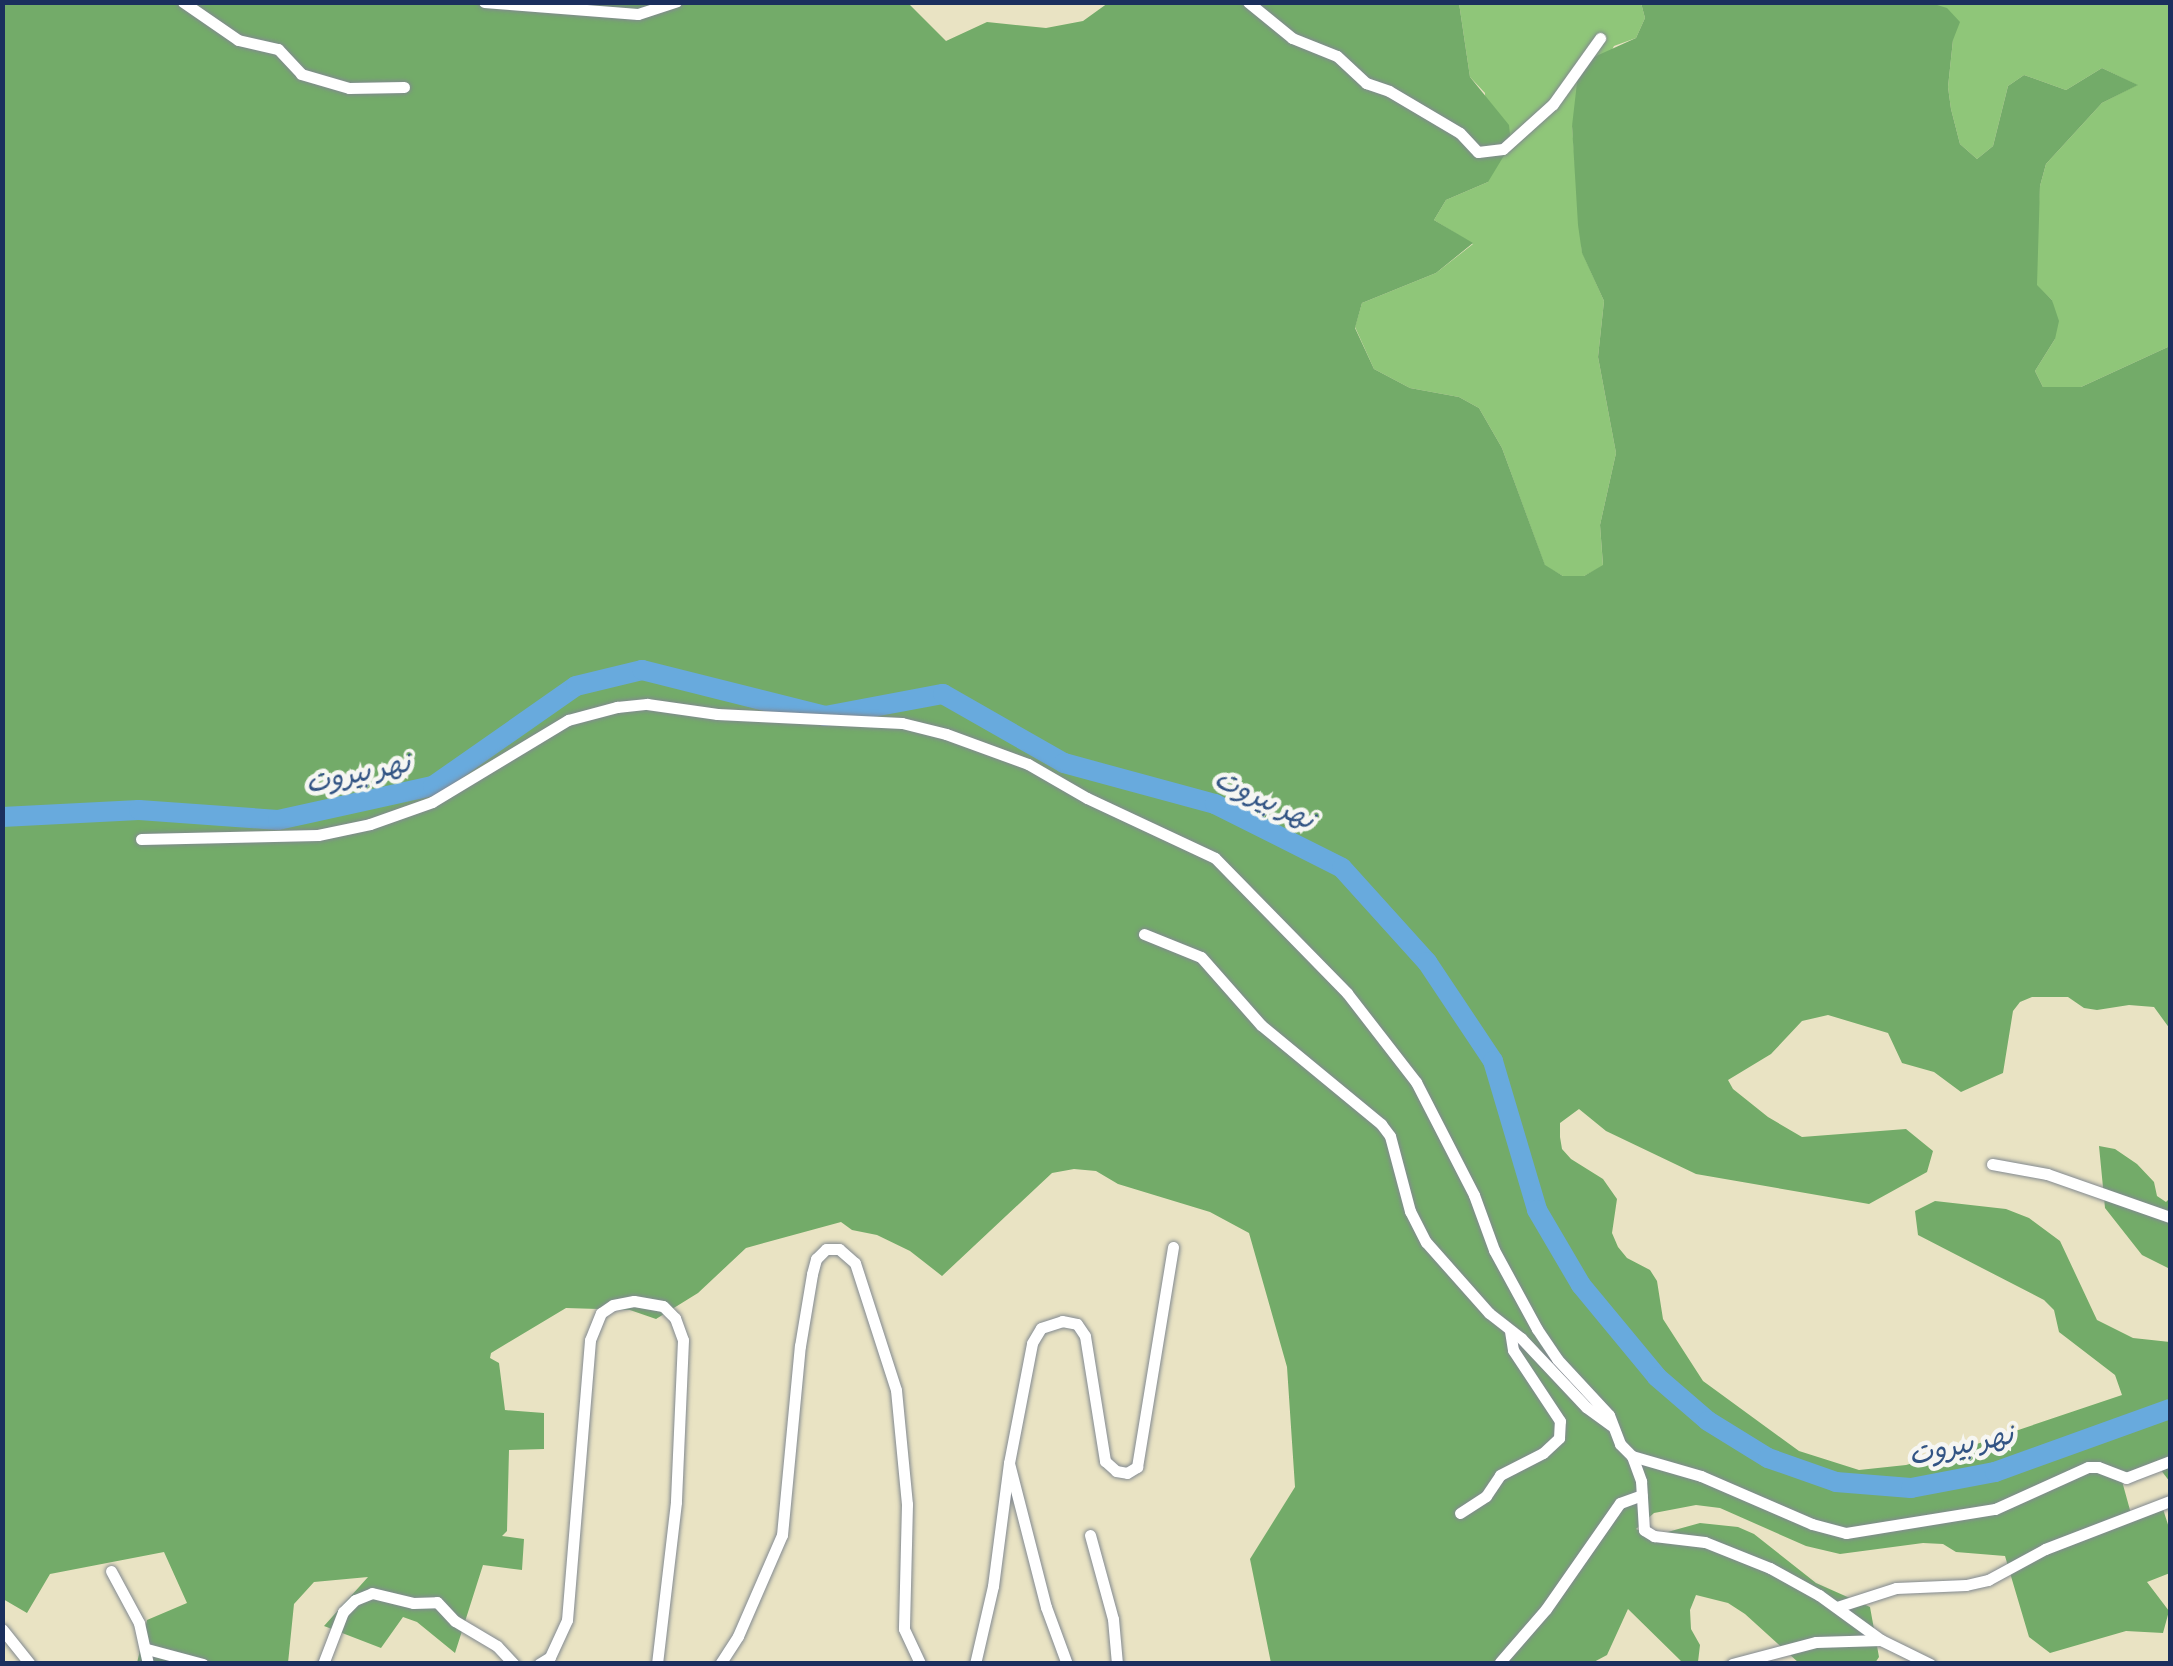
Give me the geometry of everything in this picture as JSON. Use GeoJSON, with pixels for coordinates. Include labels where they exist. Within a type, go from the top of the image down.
{"type":"FeatureCollection","features":[{"type":"Feature","properties":{"kind":"street"},"geometry":{"type":"LineString","coordinates":[[183,2],[238,40],[278,49],[301,74],[349,88],[404,87]]}},
{"type":"Feature","properties":{"kind":"street"},"geometry":{"type":"LineString","coordinates":[[484,2],[638,14],[676,2]]}},
{"type":"Feature","properties":{"kind":"street"},"geometry":{"type":"LineString","coordinates":[[1248,2],[1292,38],[1337,56],[1366,83],[1389,91],[1460,133],[1478,152],[1503,150],[1553,104],[1600,38]]}},
{"type":"Feature","properties":{"kind":"street"},"geometry":{"type":"LineString","coordinates":[[141,839],[318,835],[370,824],[432,802],[568,720],[648,704],[717,714],[902,724],[946,734],[1028,764],[1088,798],[1215,858],[1348,993],[1416,1082],[1474,1195],[1494,1250],[1538,1329],[1614,1428],[1624,1452],[1701,1476],[1812,1524],[1846,1533],[1995,1509],[2088,1468],[2098,1466],[2126,1478],[2170,1462]]}},
{"type":"Feature","properties":{"kind":"street"},"geometry":{"type":"LineString","coordinates":[[1144,934],[1201,957],[1262,1026],[1381,1124],[1398,1159],[1418,1230],[1586,1407],[1614,1428]]}},
{"type":"Feature","properties":{"kind":"street"},"geometry":{"type":"LineString","coordinates":[[1992,1164],[2048,1174],[2170,1217]]}},
{"type":"Feature","properties":{"kind":"street"},"geometry":{"type":"LineString","coordinates":[[976,1664],[1032,1343],[1041,1328],[1062,1321],[1077,1324],[1085,1336],[1105,1461],[1116,1471],[1127,1473],[1137,1467],[1173,1246]]}},
{"type":"Feature","properties":{"kind":"street"},"geometry":{"type":"LineString","coordinates":[[720,1664],[738,1636],[782,1534],[800,1346],[812,1274],[826,1248],[838,1248],[855,1263],[863,1282],[896,1390],[907,1504],[904,1628],[920,1664]]}},
{"type":"Feature","properties":{"kind":"street"},"geometry":{"type":"LineString","coordinates":[[539,1664],[550,1657],[566,1620],[590,1340],[601,1313],[634,1302],[663,1306],[675,1318],[683,1340],[676,1502],[657,1664]]}},
{"type":"Feature","properties":{"kind":"street"},"geometry":{"type":"LineString","coordinates":[[1460,1513],[1486,1496],[1500,1475],[1542,1453],[1559,1438],[1556,1412],[1513,1350],[1510,1330]]}},
{"type":"Feature","properties":{"kind":"street"},"geometry":{"type":"LineString","coordinates":[[1632,1456],[1642,1495],[1644,1530],[1654,1536],[1728,1549],[1837,1608],[1881,1640],[1930,1664]]}},
{"type":"Feature","properties":{"kind":"street"},"geometry":{"type":"LineString","coordinates":[[1010,1463],[1046,1607],[1067,1664]]}},
{"type":"Feature","properties":{"kind":"street"},"geometry":{"type":"LineString","coordinates":[[1500,1662],[1546,1610],[1620,1503],[1642,1495]]}},
{"type":"Feature","properties":{"kind":"street"},"geometry":{"type":"LineString","coordinates":[[1837,1608],[1896,1588],[1966,1586],[1988,1580],[2045,1550],[2170,1501]]}},
{"type":"Feature","properties":{"kind":"street"},"geometry":{"type":"LineString","coordinates":[[1090,1535],[1113,1619],[1117,1664]]}},
{"type":"Feature","properties":{"kind":"street"},"geometry":{"type":"LineString","coordinates":[[111,1571],[140,1623],[148,1664]]}},
{"type":"Feature","properties":{"kind":"street"},"geometry":{"type":"LineString","coordinates":[[323,1664],[343,1612],[355,1600],[372,1593],[413,1604],[437,1602],[455,1621],[496,1646],[514,1664]]}},
{"type":"Feature","properties":{"kind":"street"},"geometry":{"type":"LineString","coordinates":[[3,1630],[30,1664]]}},
{"type":"Feature","properties":{"kind":"street"},"geometry":{"type":"LineString","coordinates":[[1732,1664],[1816,1642],[1881,1640]]}},
{"type":"Feature","properties":{"kind":"street"},"geometry":{"type":"LineString","coordinates":[[147,1649],[203,1664]]}},
{"type":"Feature","properties":{"kind":"green space"},"geometry":{"type":"Polygon","coordinates":[[[907,2],[946,41],[987,22],[1046,28],[1083,21],[1108,3],[1459,3],[1470,77],[1509,125],[1511,144],[1488,182],[1446,200],[1434,220],[1473,243],[1436,273],[1362,303],[1355,328],[1374,369],[1410,388],[1459,397],[1479,408],[1502,448],[1545,565],[1563,576],[1584,576],[1603,565],[1600,525],[1616,453],[1598,357],[1604,301],[1582,253],[1578,225],[1572,126],[1578,74],[1594,57],[1636,38],[1645,18],[1641,3],[1927,2],[1947,8],[1960,22],[1953,40],[1948,87],[1951,109],[1960,144],[1977,159],[1993,146],[2008,86],[2024,75],[2066,90],[2102,68],[2138,85],[2102,103],[2046,164],[2040,186],[2037,285],[2052,300],[2059,321],[2055,339],[2035,371],[2043,387],[2081,387],[2170,346],[2170,1029],[2154,1007],[2129,1005],[2097,1010],[2084,1008],[2068,997],[2032,997],[2020,1002],[2013,1011],[2003,1073],[1961,1092],[1934,1072],[1902,1063],[1888,1033],[1828,1015],[1802,1021],[1771,1054],[1728,1080],[1733,1089],[1768,1117],[1802,1137],[1906,1129],[1933,1151],[1927,1172],[1869,1204],[1696,1174],[1606,1131],[1579,1109],[1560,1123],[1560,1137],[1562,1149],[1571,1159],[1603,1179],[1617,1199],[1612,1233],[1618,1247],[1627,1258],[1650,1270],[1657,1281],[1663,1319],[1703,1381],[1799,1451],[1859,1470],[1906,1465],[1956,1451],[2122,1395],[2115,1375],[2059,1332],[2054,1310],[2044,1300],[1918,1235],[1915,1211],[1935,1201],[2006,1209],[2029,1218],[2060,1241],[2097,1320],[2133,1338],[2170,1342],[2170,1482],[2157,1465],[2122,1481],[2133,1521],[2163,1509],[2170,1531],[2170,1573],[2147,1582],[2169,1611],[2163,1633],[2126,1631],[2050,1653],[2029,1637],[2005,1556],[1956,1552],[1943,1544],[1923,1543],[1840,1554],[1806,1546],[1720,1508],[1696,1505],[1654,1513],[1636,1529],[1653,1536],[1700,1523],[1738,1527],[1754,1534],[1816,1583],[1870,1607],[1879,1657],[1875,1663],[1799,1663],[1745,1614],[1728,1603],[1696,1595],[1690,1610],[1691,1629],[1700,1645],[1698,1662],[1681,1661],[1628,1609],[1607,1655],[1592,1663],[1271,1663],[1250,1559],[1295,1487],[1287,1367],[1249,1233],[1210,1212],[1118,1184],[1096,1171],[1074,1169],[1052,1173],[942,1276],[910,1251],[877,1235],[852,1230],[841,1222],[746,1248],[698,1293],[656,1319],[630,1310],[566,1308],[491,1353],[490,1358],[499,1363],[505,1410],[544,1413],[544,1449],[509,1450],[507,1531],[502,1536],[524,1539],[522,1570],[483,1565],[455,1653],[417,1622],[403,1617],[381,1648],[324,1626],[368,1577],[314,1582],[294,1604],[288,1663],[137,1663],[147,1620],[187,1603],[164,1552],[50,1574],[27,1613],[3,1599],[3,3],[907,2]]]}},
{"type":"Feature","properties":{"kind":"green space"},"geometry":{"type":"Polygon","coordinates":[[[1459,3],[1641,3],[1645,18],[1636,38],[1614,46],[1572,126],[1582,252],[1604,301],[1598,357],[1616,453],[1600,525],[1603,566],[1584,576],[1563,576],[1545,566],[1502,448],[1479,408],[1459,397],[1410,388],[1374,369],[1355,327],[1362,303],[1436,273],[1473,244],[1434,220],[1446,200],[1488,182],[1485,93],[1470,77],[1459,3]]]}},
{"type":"Feature","properties":{"kind":"green space"},"geometry":{"type":"Polygon","coordinates":[[[1927,3],[2170,3],[2170,346],[2081,387],[2043,387],[2035,371],[2055,339],[2052,300],[2037,286],[2035,266],[2040,186],[2046,164],[2102,103],[2137,85],[2102,68],[2066,90],[2024,75],[2008,86],[1993,146],[1977,159],[1960,144],[1951,109],[1948,87],[1953,40],[1927,3]]]}},
{"type":"Feature","properties":{"kind":"green space"},"geometry":{"type":"Polygon","coordinates":[[[2099,1146],[2115,1149],[2137,1164],[2154,1182],[2157,1196],[2166,1202],[2170,1198],[2170,1269],[2142,1255],[2105,1208],[2099,1146]]]}},
{"type":"Feature","properties":{"kind":"waterway","name":"نهر بيروت"},"geometry":{"type":"LineString","coordinates":[[2,817],[139,810],[278,820],[433,786],[576,686],[642,670],[825,716],[943,694],[1064,763],[1215,804],[1342,868],[1427,962],[1493,1061],[1537,1210],[1581,1285],[1657,1377],[1708,1421],[1768,1458],[1836,1482],[1911,1488],[1995,1472],[2170,1409]]}}]}
